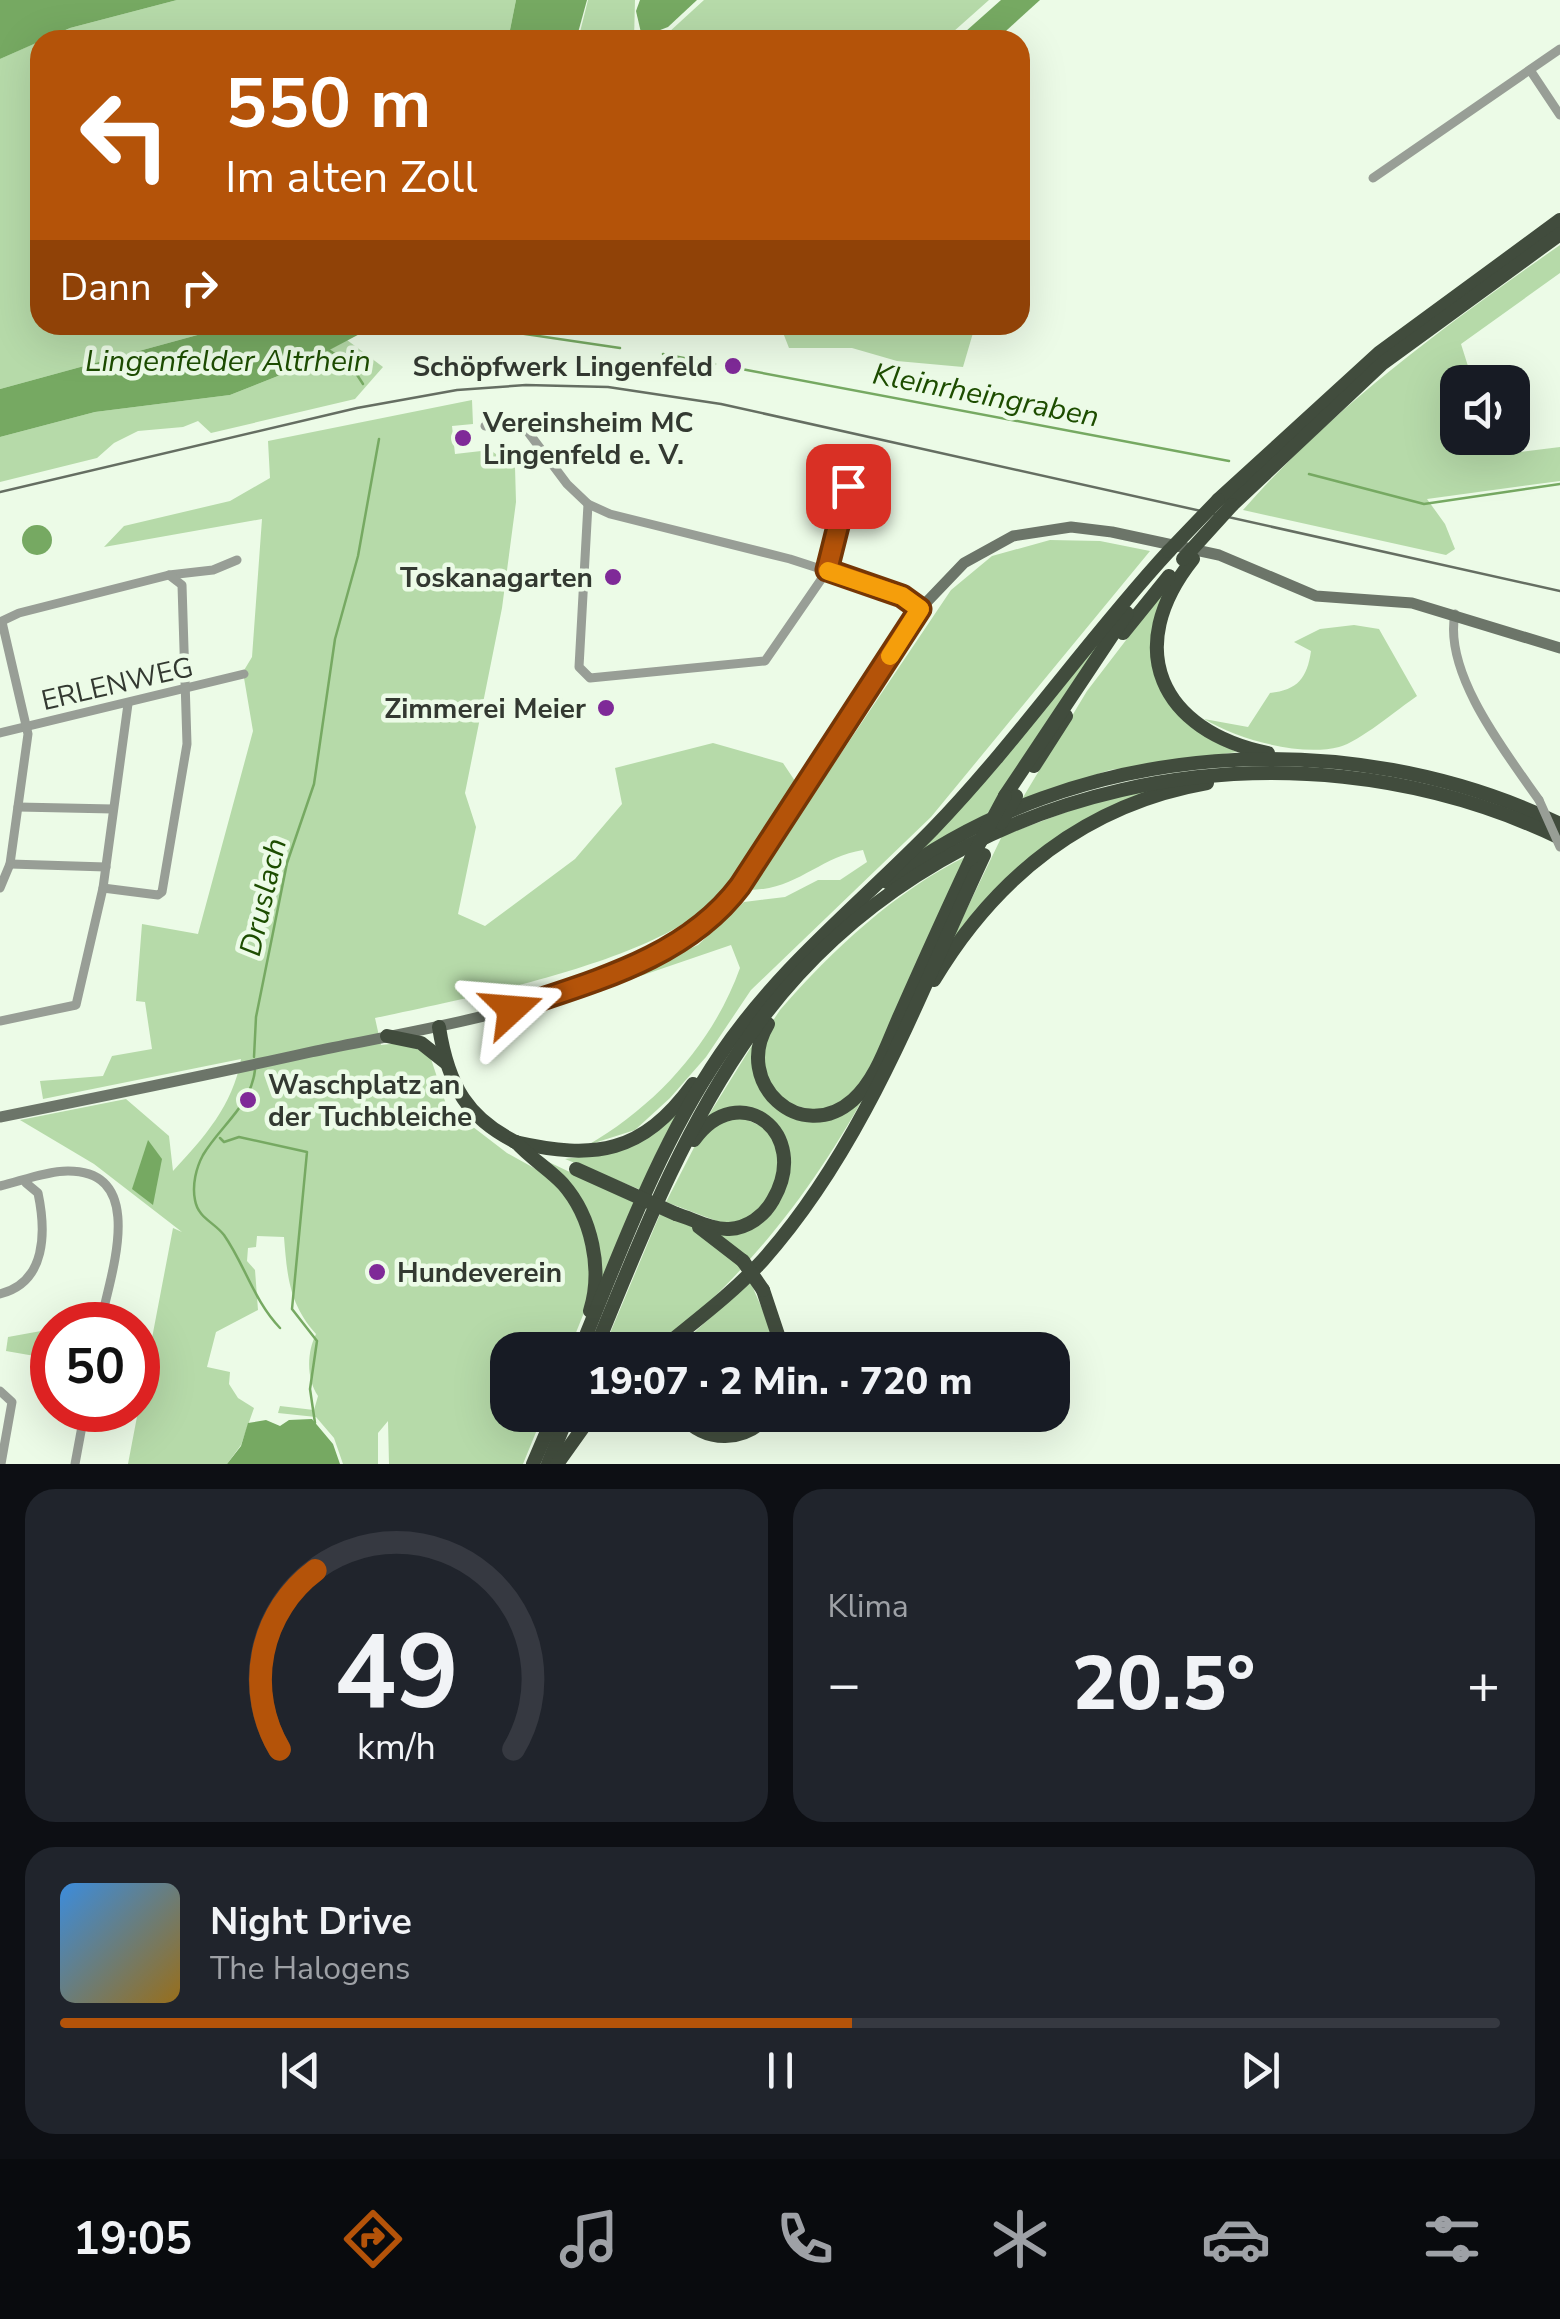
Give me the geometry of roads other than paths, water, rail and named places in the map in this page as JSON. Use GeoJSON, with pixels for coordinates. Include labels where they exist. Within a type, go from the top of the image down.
{"type":"FeatureCollection","features":[{"type":"Feature","properties":{"kind":"highway"},"geometry":{"type":"LineString","coordinates":[[515,1142],[566,1154],[612,1148],[648,1130],[676,1108],[784,972],[935,827],[1225,502],[1379,352],[1560,220]]}},
{"type":"Feature","properties":{"kind":"highway"},"geometry":{"type":"LineString","coordinates":[[794,981],[760,1038],[758,1073],[763,1086],[784,1107],[804,1115],[830,1113],[854,1100],[868,1082],[1010,796],[1180,556],[1214,524],[1225,502],[1372,372],[1560,234]]}},
{"type":"Feature","properties":{"kind":"highway"},"geometry":{"type":"LineString","coordinates":[[1180,556],[1159,617],[1156,643],[1172,699],[1194,724],[1228,745],[1431,778],[1560,824]]}},
{"type":"Feature","properties":{"kind":"highway"},"geometry":{"type":"LineString","coordinates":[[843,916],[896,876],[961,837],[1063,793],[1176,765],[1298,759]]}},
{"type":"Feature","properties":{"kind":"highway"},"geometry":{"type":"LineString","coordinates":[[683,1332],[762,1260],[807,1206],[842,1152],[908,1023],[960,936],[994,897],[1044,851],[1098,818],[1144,797],[1238,778],[1251,771]]}},
{"type":"Feature","properties":{"kind":"highway"},"geometry":{"type":"LineString","coordinates":[[594,1332],[710,1094],[754,1029],[794,981],[898,890],[1007,826],[1127,786],[1251,771],[1330,772],[1397,782],[1469,801],[1560,838]]}},
{"type":"Feature","properties":{"kind":"highway"},"geometry":{"type":"LineString","coordinates":[[908,1023],[978,856]]}},
{"type":"Feature","properties":{"kind":"highway"},"geometry":{"type":"LineString","coordinates":[[439,1027],[455,1090],[475,1117],[515,1142],[676,1214],[727,1229],[754,1221],[782,1184],[786,1151],[780,1136],[764,1119],[735,1112],[718,1116],[702,1128],[666,1182]]}},
{"type":"Feature","properties":{"kind":"highway"},"geometry":{"type":"LineString","coordinates":[[387,1036],[421,1043],[446,1063]]}},
{"type":"Feature","properties":{"kind":"highway"},"geometry":{"type":"LineString","coordinates":[[593,1332],[662,1158],[718,1058]]}},
{"type":"Feature","properties":{"kind":"highway"},"geometry":{"type":"LineString","coordinates":[[515,1142],[561,1182],[589,1230],[596,1267],[589,1332]]}},
{"type":"Feature","properties":{"kind":"highway"},"geometry":{"type":"LineString","coordinates":[[676,1214],[743,1261],[763,1290],[777,1332]]}},
{"type":"Feature","properties":{"kind":"highway"},"geometry":{"type":"LineString","coordinates":[[690,1332],[699,1320]]}},
{"type":"Feature","properties":{"kind":"highway"},"geometry":{"type":"LineString","coordinates":[[533,1464],[547,1432]]}},
{"type":"Feature","properties":{"kind":"highway"},"geometry":{"type":"LineString","coordinates":[[548,1464],[561,1432]]}},
{"type":"Feature","properties":{"kind":"highway"},"geometry":{"type":"LineString","coordinates":[[557,1464],[580,1432]]}},
{"type":"Feature","properties":{"kind":"highway"},"geometry":{"type":"LineString","coordinates":[[703,1432],[720,1437],[747,1432]]}},
{"type":"Feature","properties":{"kind":"main road"},"geometry":{"type":"LineString","coordinates":[[0,1118],[512,1009],[676,945],[714,917],[740,886],[920,609],[952,574],[986,549],[1024,533],[1070,527],[1219,556],[1322,597],[1375,600],[1455,614],[1560,648]]}},
{"type":"Feature","properties":{"kind":"street"},"geometry":{"type":"LineString","coordinates":[[1374,178],[1560,49]]}},
{"type":"Feature","properties":{"kind":"street"},"geometry":{"type":"LineString","coordinates":[[1530,70],[1560,116]]}},
{"type":"Feature","properties":{"kind":"street"},"geometry":{"type":"LineString","coordinates":[[485,426],[508,421],[525,428],[550,464],[588,504],[633,522],[718,538],[827,570],[902,596],[920,609]]}},
{"type":"Feature","properties":{"kind":"street"},"geometry":{"type":"LineString","coordinates":[[588,504],[579,667],[590,678],[765,662],[827,570],[848,486]]}},
{"type":"Feature","properties":{"kind":"street"},"geometry":{"type":"LineString","coordinates":[[0,888],[10,864],[27,727],[1,622],[19,613],[169,575],[213,570],[237,560]]}},
{"type":"Feature","properties":{"kind":"street"},"geometry":{"type":"LineString","coordinates":[[103,888],[158,895],[162,892],[187,744],[182,584],[169,575]]}},
{"type":"Feature","properties":{"kind":"street"},"geometry":{"type":"LineString","coordinates":[[1455,614],[1451,633],[1461,666],[1487,722],[1538,800],[1560,847]]}},
{"type":"Feature","properties":{"kind":"street","name":"ERLENWEG"},"geometry":{"type":"LineString","coordinates":[[0,733],[244,674]]}},
{"type":"Feature","properties":{"kind":"street"},"geometry":{"type":"LineString","coordinates":[[0,1022],[76,1004],[103,888],[128,704]]}},
{"type":"Feature","properties":{"kind":"street"},"geometry":{"type":"LineString","coordinates":[[18,806],[113,809]]}},
{"type":"Feature","properties":{"kind":"street"},"geometry":{"type":"LineString","coordinates":[[10,864],[106,867]]}},
{"type":"Feature","properties":{"kind":"street"},"geometry":{"type":"LineString","coordinates":[[0,1186],[71,1171],[94,1178],[108,1188],[120,1212],[104,1302]]}},
{"type":"Feature","properties":{"kind":"street"},"geometry":{"type":"LineString","coordinates":[[0,1294],[28,1277],[43,1242],[38,1193],[24,1182]]}},
{"type":"Feature","properties":{"kind":"street"},"geometry":{"type":"LineString","coordinates":[[0,1391],[12,1402],[1,1464]]}},
{"type":"Feature","properties":{"kind":"street"},"geometry":{"type":"LineString","coordinates":[[75,1464],[81,1432]]}},
{"type":"Feature","properties":{"kind":"water"},"geometry":{"type":"Polygon","coordinates":[[[0,0],[177,0],[65,30],[30,30],[30,46],[0,59],[0,0]]]}},
{"type":"Feature","properties":{"kind":"water"},"geometry":{"type":"Polygon","coordinates":[[[516,0],[587,0],[579,30],[510,30],[516,0]]]}},
{"type":"Feature","properties":{"kind":"water"},"geometry":{"type":"Polygon","coordinates":[[[640,0],[697,0],[660,30],[640,30],[636,11],[640,0]]]}},
{"type":"Feature","properties":{"kind":"water"},"geometry":{"type":"Polygon","coordinates":[[[1001,0],[1040,0],[1007,30],[967,30],[1001,0]]]}},
{"type":"Feature","properties":{"kind":"water","name":"Lingenfelder Altrhein"},"geometry":{"type":"Polygon","coordinates":[[[197,335],[358,335],[288,372],[230,395],[95,412],[0,437],[0,389],[197,335]]]}},
{"type":"Feature","properties":{"kind":"water"},"geometry":{"type":"Polygon","coordinates":[[[37,525],[51,534],[52,540],[43,554],[37,555],[23,546],[22,540],[31,526],[37,525]]]}},
{"type":"Feature","properties":{"kind":"water"},"geometry":{"type":"Polygon","coordinates":[[[148,1140],[162,1159],[153,1205],[132,1189],[148,1140]]]}},
{"type":"Feature","properties":{"kind":"water"},"geometry":{"type":"Polygon","coordinates":[[[312,1419],[333,1444],[340,1464],[227,1464],[241,1446],[248,1423],[266,1420],[280,1426],[289,1420],[312,1419]]]}},
{"type":"Feature","properties":{"kind":"waterway","name":"Kleinrheingraben"},"geometry":{"type":"LineString","coordinates":[[532,335],[620,348]]}},
{"type":"Feature","properties":{"kind":"waterway","name":"Druslach"},"geometry":{"type":"LineString","coordinates":[[327,349],[350,364],[363,384]]}},
{"type":"Feature","properties":{"kind":"waterway","name":"Kleinrheingraben"},"geometry":{"type":"LineString","coordinates":[[663,354],[715,364]]}},
{"type":"Feature","properties":{"kind":"waterway","name":"Kleinrheingraben"},"geometry":{"type":"LineString","coordinates":[[736,368],[1229,461]]}},
{"type":"Feature","properties":{"kind":"waterway","name":"Druslach"},"geometry":{"type":"LineString","coordinates":[[254,1057],[256,1017],[287,863],[314,784],[335,639],[358,556],[379,439]]}},
{"type":"Feature","properties":{"kind":"waterway","name":"Kleinrheingraben"},"geometry":{"type":"LineString","coordinates":[[1309,474],[1424,504],[1560,484]]}},
{"type":"Feature","properties":{"kind":"waterway","name":"Druslach"},"geometry":{"type":"LineString","coordinates":[[255,1070],[248,1094],[201,1160],[194,1194],[199,1211],[224,1235],[263,1306],[280,1328]]}},
{"type":"Feature","properties":{"kind":"waterway"},"geometry":{"type":"LineString","coordinates":[[220,1138],[224,1142],[239,1137],[307,1152],[292,1309],[317,1341],[310,1389],[315,1423]]}},
{"type":"Feature","properties":{"kind":"railway"},"geometry":{"type":"LineString","coordinates":[[0,492],[357,408],[457,390],[526,385],[608,387],[721,404],[1560,591]]}},
{"type":"Feature","properties":{"kind":"place","name":"Schöpfwerk Lingenfeld"},"geometry":{"type":"Point","coordinates":[733,366]}},
{"type":"Feature","properties":{"kind":"place","name":"Vereinsheim MC Lingenfeld e. V."},"geometry":{"type":"Point","coordinates":[463,438]}},
{"type":"Feature","properties":{"kind":"place","name":"Toskanagarten"},"geometry":{"type":"Point","coordinates":[613,577]}},
{"type":"Feature","properties":{"kind":"place","name":"Zimmerei Meier"},"geometry":{"type":"Point","coordinates":[606,708]}},
{"type":"Feature","properties":{"kind":"place","name":"Waschplatz an der Tuchbleiche"},"geometry":{"type":"Point","coordinates":[248,1100]}},
{"type":"Feature","properties":{"kind":"place","name":"Hundeverein"},"geometry":{"type":"Point","coordinates":[377,1272]}}]}
